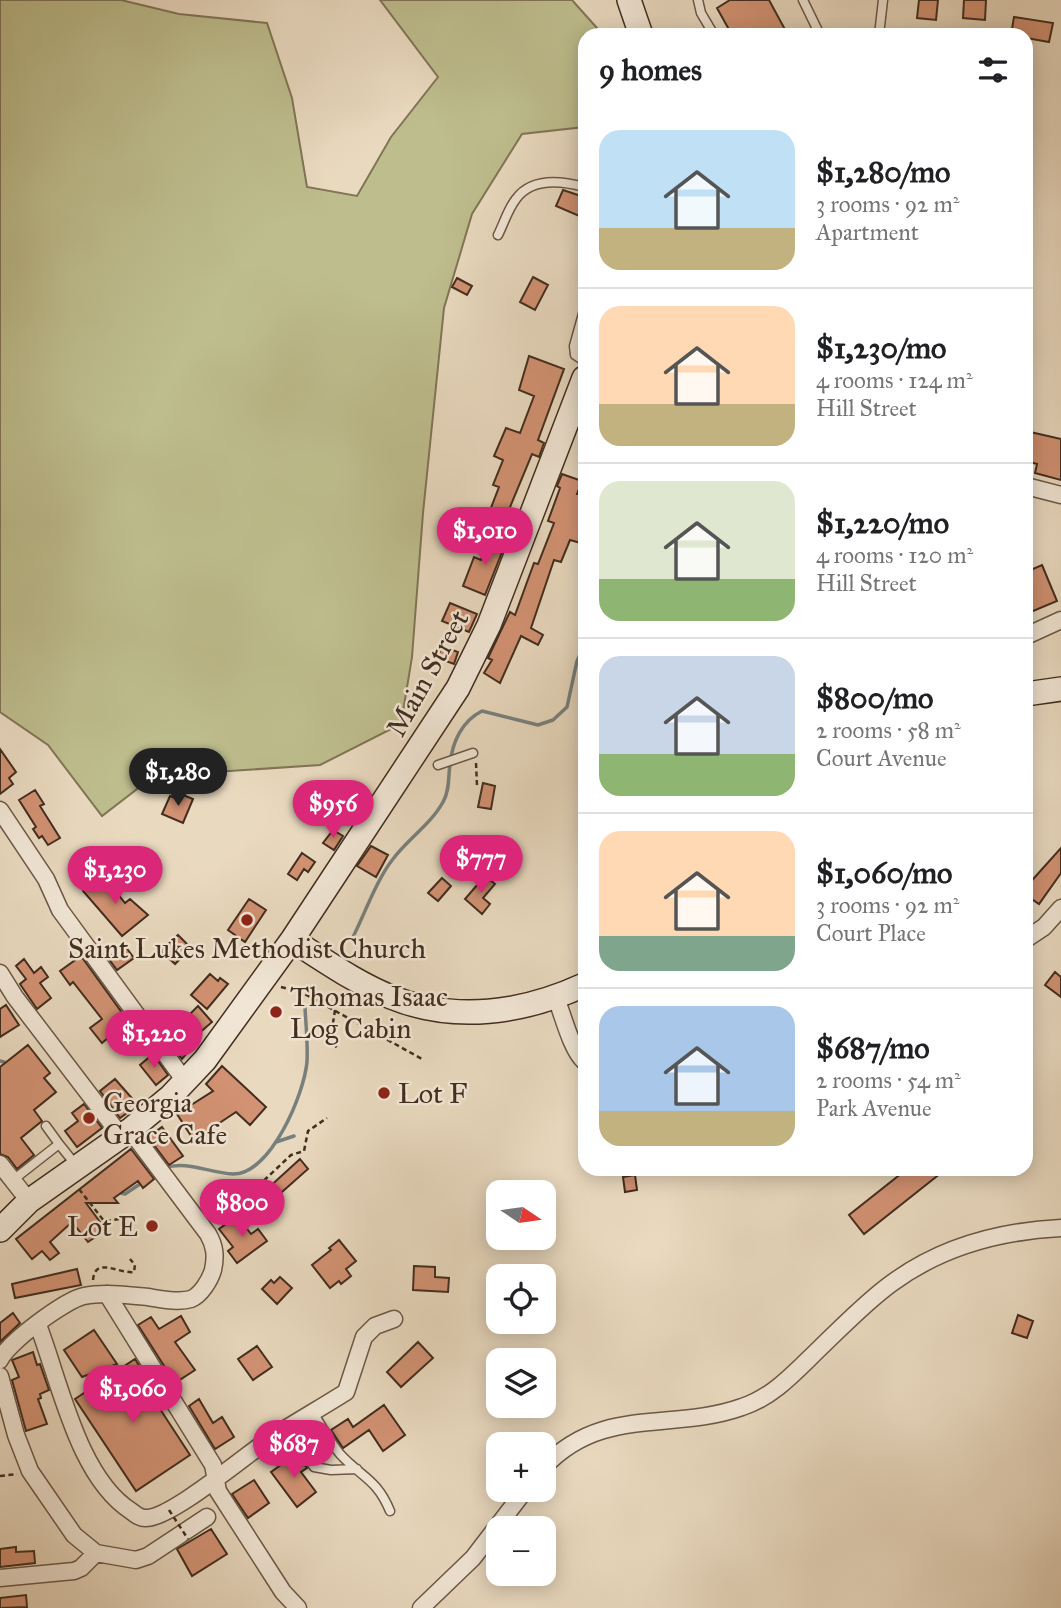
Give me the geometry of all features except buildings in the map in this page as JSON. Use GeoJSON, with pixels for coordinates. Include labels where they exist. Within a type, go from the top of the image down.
{"type":"FeatureCollection","features":[{"type":"Feature","properties":{"kind":"main road"},"geometry":{"type":"LineString","coordinates":[[629,0],[639,28]]}},
{"type":"Feature","properties":{"kind":"main road","name":"Main Street"},"geometry":{"type":"LineString","coordinates":[[0,1230],[29,1201],[77,1176],[185,1081],[205,1060],[292,940],[458,688],[489,625],[578,393]]}},
{"type":"Feature","properties":{"kind":"main road"},"geometry":{"type":"LineString","coordinates":[[1033,693],[1061,689]]}},
{"type":"Feature","properties":{"kind":"main road"},"geometry":{"type":"LineString","coordinates":[[292,940],[360,982],[391,997],[457,1013],[484,1013],[517,1008],[556,998],[578,988]]}},
{"type":"Feature","properties":{"kind":"street"},"geometry":{"type":"LineString","coordinates":[[1033,488],[1061,495]]}},
{"type":"Feature","properties":{"kind":"street"},"geometry":{"type":"LineString","coordinates":[[1033,633],[1061,620]]}},
{"type":"Feature","properties":{"kind":"street"},"geometry":{"type":"LineString","coordinates":[[0,810],[46,879],[61,910],[185,1081]]}},
{"type":"Feature","properties":{"kind":"street"},"geometry":{"type":"LineString","coordinates":[[1033,934],[1044,927],[1061,908]]}},
{"type":"Feature","properties":{"kind":"street"},"geometry":{"type":"LineString","coordinates":[[0,973],[15,997],[188,1207],[208,1234],[215,1254],[212,1275],[192,1298],[170,1300],[100,1290],[71,1300],[8,1347],[0,1360]]}},
{"type":"Feature","properties":{"kind":"street"},"geometry":{"type":"LineString","coordinates":[[556,998],[578,1054]]}},
{"type":"Feature","properties":{"kind":"street"},"geometry":{"type":"LineString","coordinates":[[0,1164],[29,1201]]}},
{"type":"Feature","properties":{"kind":"street"},"geometry":{"type":"LineString","coordinates":[[556,1454],[574,1443],[614,1426],[722,1413],[744,1407],[778,1387],[865,1306],[914,1268],[944,1253],[976,1242],[1006,1234],[1061,1228]]}},
{"type":"Feature","properties":{"kind":"street"},"geometry":{"type":"LineString","coordinates":[[100,1290],[213,1465],[218,1491],[283,1592],[298,1608]]}},
{"type":"Feature","properties":{"kind":"street"},"geometry":{"type":"LineString","coordinates":[[38,1325],[89,1466],[104,1487],[126,1508],[141,1518],[153,1518],[169,1510],[286,1428],[346,1392],[364,1337],[375,1326],[394,1319]]}},
{"type":"Feature","properties":{"kind":"street"},"geometry":{"type":"LineString","coordinates":[[0,1376],[16,1435],[30,1471],[74,1535],[96,1553],[136,1560],[148,1556],[207,1517]]}},
{"type":"Feature","properties":{"kind":"street"},"geometry":{"type":"LineString","coordinates":[[421,1608],[473,1558],[516,1502]]}},
{"type":"Feature","properties":{"kind":"street"},"geometry":{"type":"LineString","coordinates":[[0,1578],[74,1571],[81,1568],[96,1553]]}},
{"type":"Feature","properties":{"kind":"lane"},"geometry":{"type":"LineString","coordinates":[[698,0],[701,13],[710,28]]}},
{"type":"Feature","properties":{"kind":"lane"},"geometry":{"type":"LineString","coordinates":[[803,0],[817,28]]}},
{"type":"Feature","properties":{"kind":"lane"},"geometry":{"type":"LineString","coordinates":[[880,28],[883,0]]}},
{"type":"Feature","properties":{"kind":"lane"},"geometry":{"type":"LineString","coordinates":[[498,235],[516,197],[535,184],[564,182],[578,186]]}},
{"type":"Feature","properties":{"kind":"lane"},"geometry":{"type":"LineString","coordinates":[[578,332],[574,346],[575,355],[578,357]]}},
{"type":"Feature","properties":{"kind":"lane"},"geometry":{"type":"LineString","coordinates":[[438,765],[472,753]]}},
{"type":"Feature","properties":{"kind":"lane"},"geometry":{"type":"LineString","coordinates":[[46,1126],[77,1176]]}},
{"type":"Feature","properties":{"kind":"lane"},"geometry":{"type":"LineString","coordinates":[[13,1180],[59,1144]]}},
{"type":"Feature","properties":{"kind":"lane"},"geometry":{"type":"LineString","coordinates":[[313,1413],[340,1453],[383,1493],[390,1511]]}},
{"type":"Feature","properties":{"kind":"lane"},"geometry":{"type":"LineString","coordinates":[[286,1428],[314,1467],[331,1470],[358,1469]]}},
{"type":"Feature","properties":{"kind":"path"},"geometry":{"type":"LineString","coordinates":[[472,753],[478,766],[477,786]]}},
{"type":"Feature","properties":{"kind":"path"},"geometry":{"type":"LineString","coordinates":[[275,983],[285,989],[303,993],[422,1059]]}},
{"type":"Feature","properties":{"kind":"path"},"geometry":{"type":"LineString","coordinates":[[335,1010],[331,1036],[337,1049]]}},
{"type":"Feature","properties":{"kind":"path"},"geometry":{"type":"LineString","coordinates":[[188,1207],[257,1187],[292,1155],[304,1150],[308,1132],[327,1118]]}},
{"type":"Feature","properties":{"kind":"path"},"geometry":{"type":"LineString","coordinates":[[77,1176],[104,1221],[128,1218]]}},
{"type":"Feature","properties":{"kind":"path"},"geometry":{"type":"LineString","coordinates":[[100,1290],[94,1272],[104,1267],[134,1272],[135,1265],[130,1259]]}},
{"type":"Feature","properties":{"kind":"path"},"geometry":{"type":"LineString","coordinates":[[169,1510],[188,1539]]}},
{"type":"Feature","properties":{"kind":"shaded area"},"geometry":{"type":"Polygon","coordinates":[[[0,0],[121,0],[179,14],[267,23],[292,98],[307,187],[357,196],[391,137],[438,77],[380,0],[572,0],[597,28],[578,28],[578,128],[522,134],[472,214],[444,308],[423,513],[412,657],[401,724],[320,765],[154,776],[102,816],[48,745],[0,712],[0,0]]]}},
{"type":"Feature","properties":{"kind":"waterway"},"geometry":{"type":"LineString","coordinates":[[353,937],[387,867],[443,802],[448,788],[453,748],[464,726],[482,711],[538,725],[553,720],[567,707],[578,659]]}},
{"type":"Feature","properties":{"kind":"waterway"},"geometry":{"type":"LineString","coordinates":[[164,1168],[181,1165],[233,1174],[247,1170],[260,1161],[283,1130],[300,1093],[307,1062],[305,1008]]}},
{"type":"Feature","properties":{"kind":"waterway"},"geometry":{"type":"LineString","coordinates":[[0,1061],[4,1062]]}},
{"type":"Feature","properties":{"kind":"waterway"},"geometry":{"type":"LineString","coordinates":[[276,1142],[294,1136]]}},
{"type":"Feature","properties":{"kind":"waterway"},"geometry":{"type":"LineString","coordinates":[[117,1192],[125,1194],[143,1182]]}},
{"type":"Feature","properties":{"kind":"place","name":"Saint Lukes Methodist Church"},"geometry":{"type":"Point","coordinates":[247,920]}},
{"type":"Feature","properties":{"kind":"place","name":"Thomas Isaac Log Cabin"},"geometry":{"type":"Point","coordinates":[276,1012]}},
{"type":"Feature","properties":{"kind":"place","name":"Lot F"},"geometry":{"type":"Point","coordinates":[384,1093]}},
{"type":"Feature","properties":{"kind":"place","name":"Georgia Grace Cafe"},"geometry":{"type":"Point","coordinates":[89,1118]}},
{"type":"Feature","properties":{"kind":"place","name":"Lot E"},"geometry":{"type":"Point","coordinates":[152,1226]}}]}
